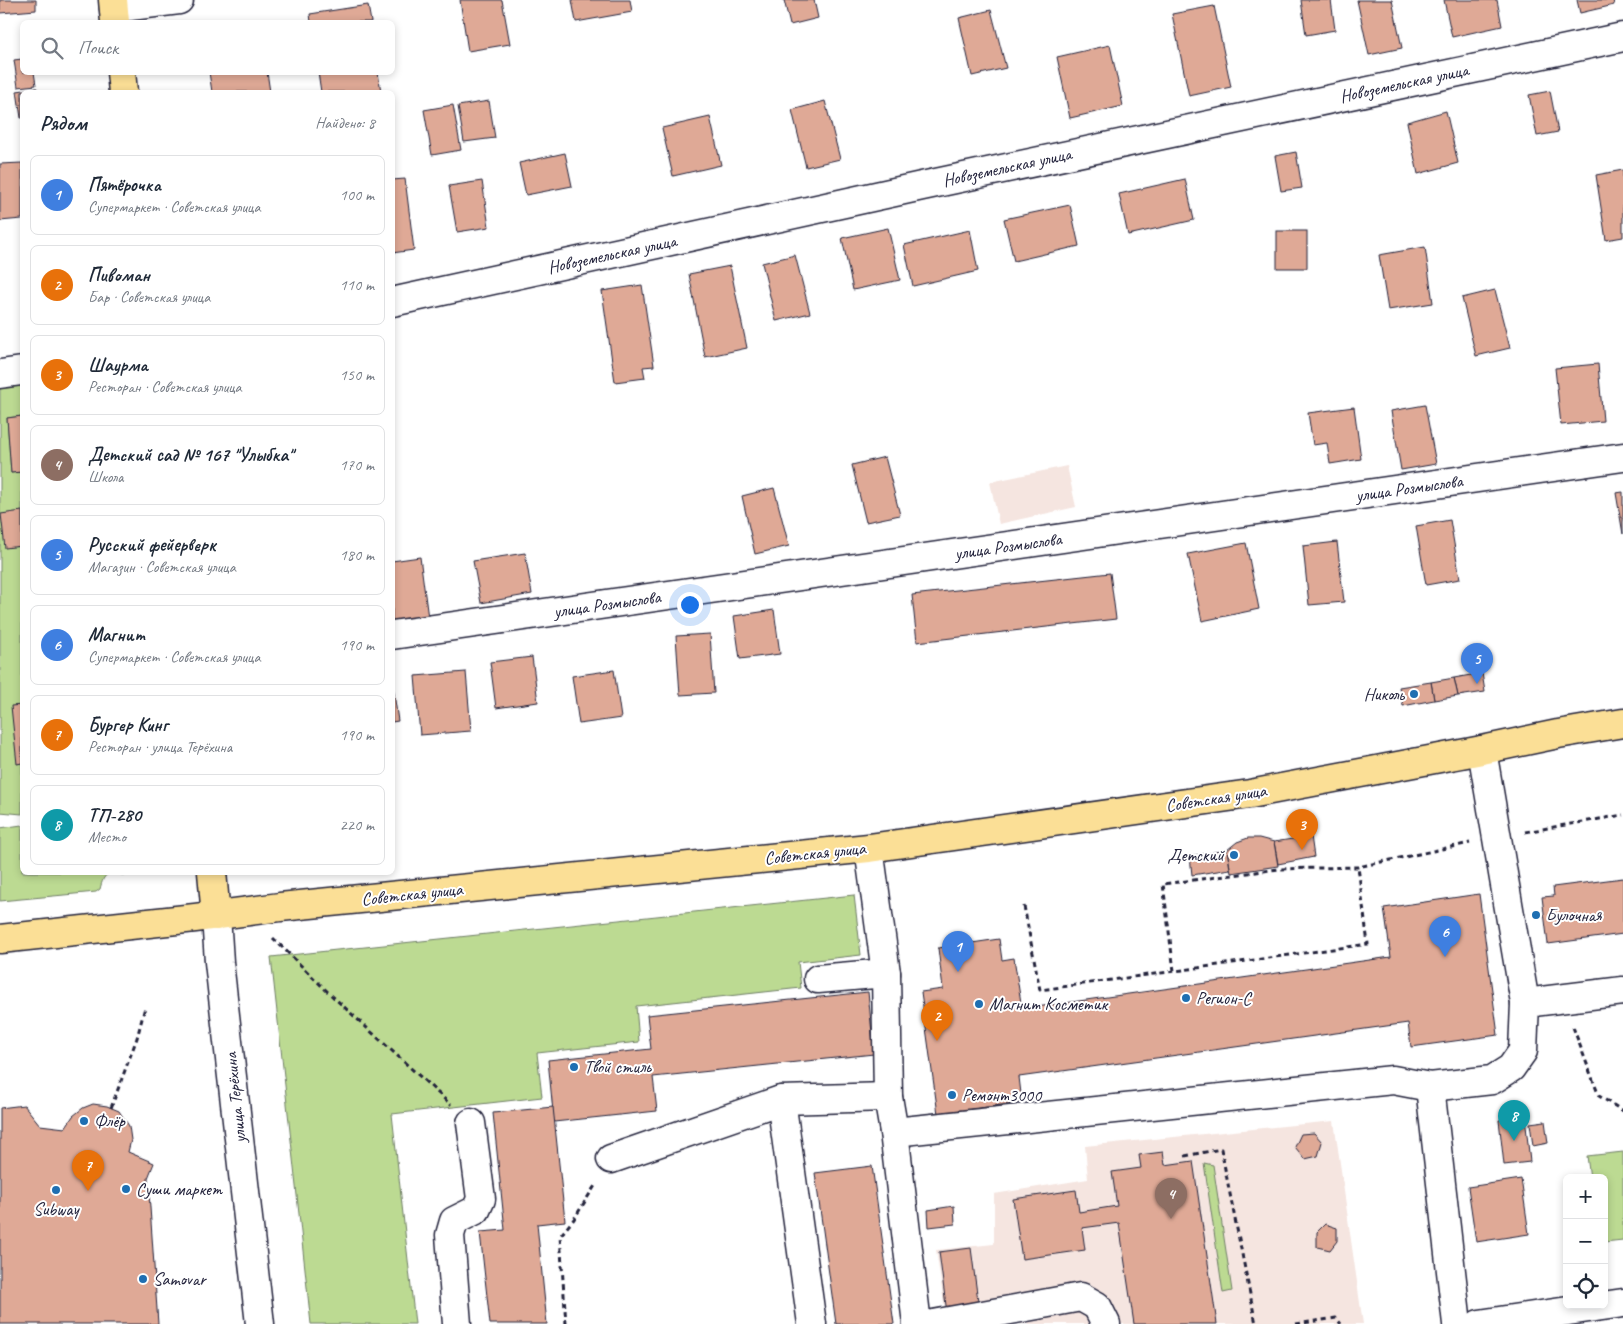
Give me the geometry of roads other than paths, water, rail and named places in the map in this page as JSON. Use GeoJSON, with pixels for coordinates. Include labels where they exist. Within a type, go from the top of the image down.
{"type":"FeatureCollection","features":[{"type":"Feature","properties":{"kind":"main road"},"geometry":{"type":"LineString","coordinates":[[121,75],[123,90]]}},
{"type":"Feature","properties":{"kind":"main road","name":"Советская улица"},"geometry":{"type":"LineString","coordinates":[[0,939],[216,916],[280,907],[869,848],[1250,794],[1623,723]]}},
{"type":"Feature","properties":{"kind":"main road","name":"улица Терёхина"},"geometry":{"type":"LineString","coordinates":[[212,875],[216,916]]}},
{"type":"Feature","properties":{"kind":"street"},"geometry":{"type":"LineString","coordinates":[[114,10],[179,0]]}},
{"type":"Feature","properties":{"kind":"street","name":"Новоземельская улица"},"geometry":{"type":"LineString","coordinates":[[395,301],[922,186],[1623,37]]}},
{"type":"Feature","properties":{"kind":"street"},"geometry":{"type":"LineString","coordinates":[[0,374],[20,372]]}},
{"type":"Feature","properties":{"kind":"street","name":"улица Розмыслова"},"geometry":{"type":"LineString","coordinates":[[395,635],[1623,457]]}},
{"type":"Feature","properties":{"kind":"street"},"geometry":{"type":"LineString","coordinates":[[894,1132],[1393,1080],[1430,1087],[1492,1080],[1511,1068],[1523,1052],[1525,1003],[1482,750]]}},
{"type":"Feature","properties":{"kind":"street"},"geometry":{"type":"LineString","coordinates":[[869,848],[886,973],[888,1097],[894,1132],[917,1324]]}},
{"type":"Feature","properties":{"kind":"street","name":"улица Терёхина"},"geometry":{"type":"LineString","coordinates":[[216,916],[219,962],[260,1324]]}},
{"type":"Feature","properties":{"kind":"street"},"geometry":{"type":"LineString","coordinates":[[818,979],[886,973]]}},
{"type":"Feature","properties":{"kind":"street"},"geometry":{"type":"LineString","coordinates":[[1525,1003],[1623,991]]}},
{"type":"Feature","properties":{"kind":"street"},"geometry":{"type":"LineString","coordinates":[[1430,1087],[1457,1324]]}},
{"type":"Feature","properties":{"kind":"street"},"geometry":{"type":"LineString","coordinates":[[611,1158],[781,1100],[888,1097]]}},
{"type":"Feature","properties":{"kind":"street"},"geometry":{"type":"LineString","coordinates":[[781,1100],[812,1324]]}},
{"type":"Feature","properties":{"kind":"street"},"geometry":{"type":"LineString","coordinates":[[457,1324],[450,1235],[454,1221],[476,1210],[481,1199],[471,1123]]}},
{"type":"Feature","properties":{"kind":"street"},"geometry":{"type":"LineString","coordinates":[[933,1324],[1081,1297],[1097,1306],[1106,1324]]}},
{"type":"Feature","properties":{"kind":"street"},"geometry":{"type":"LineString","coordinates":[[1479,1324],[1623,1303]]}},
{"type":"Feature","properties":{"kind":"place","name":"Русский фейерверк"},"geometry":{"type":"Point","coordinates":[1477,684]}},
{"type":"Feature","properties":{"kind":"place","name":"Николь"},"geometry":{"type":"Point","coordinates":[1414,694]}},
{"type":"Feature","properties":{"kind":"place","name":"Шаурма"},"geometry":{"type":"Point","coordinates":[1302,850]}},
{"type":"Feature","properties":{"kind":"place","name":"Детский"},"geometry":{"type":"Point","coordinates":[1234,855]}},
{"type":"Feature","properties":{"kind":"place","name":"Булочная"},"geometry":{"type":"Point","coordinates":[1536,915]}},
{"type":"Feature","properties":{"kind":"place","name":"Магнит"},"geometry":{"type":"Point","coordinates":[1445,957]}},
{"type":"Feature","properties":{"kind":"place","name":"Пятёрочка"},"geometry":{"type":"Point","coordinates":[958,972]}},
{"type":"Feature","properties":{"kind":"place","name":"Регион-С"},"geometry":{"type":"Point","coordinates":[1186,998]}},
{"type":"Feature","properties":{"kind":"place","name":"Магнит Косметик"},"geometry":{"type":"Point","coordinates":[979,1004]}},
{"type":"Feature","properties":{"kind":"place","name":"Пивоман"},"geometry":{"type":"Point","coordinates":[937,1041]}},
{"type":"Feature","properties":{"kind":"place","name":"Твой стиль"},"geometry":{"type":"Point","coordinates":[574,1067]}},
{"type":"Feature","properties":{"kind":"place","name":"Ремонт3000"},"geometry":{"type":"Point","coordinates":[952,1095]}},
{"type":"Feature","properties":{"kind":"place","name":"Флёр"},"geometry":{"type":"Point","coordinates":[84,1121]}},
{"type":"Feature","properties":{"kind":"place","name":"ТП-280"},"geometry":{"type":"Point","coordinates":[1514,1141]}},
{"type":"Feature","properties":{"kind":"place","name":"Суши маркет"},"geometry":{"type":"Point","coordinates":[126,1189]}},
{"type":"Feature","properties":{"kind":"place","name":"Subway"},"geometry":{"type":"Point","coordinates":[56,1190]}},
{"type":"Feature","properties":{"kind":"place","name":"Бургер Кинг"},"geometry":{"type":"Point","coordinates":[88,1191]}},
{"type":"Feature","properties":{"kind":"place","name":"Детский сад № 167 \"Улыбка\""},"geometry":{"type":"Point","coordinates":[1171,1219]}},
{"type":"Feature","properties":{"kind":"place","name":"Samovar"},"geometry":{"type":"Point","coordinates":[143,1279]}}]}
